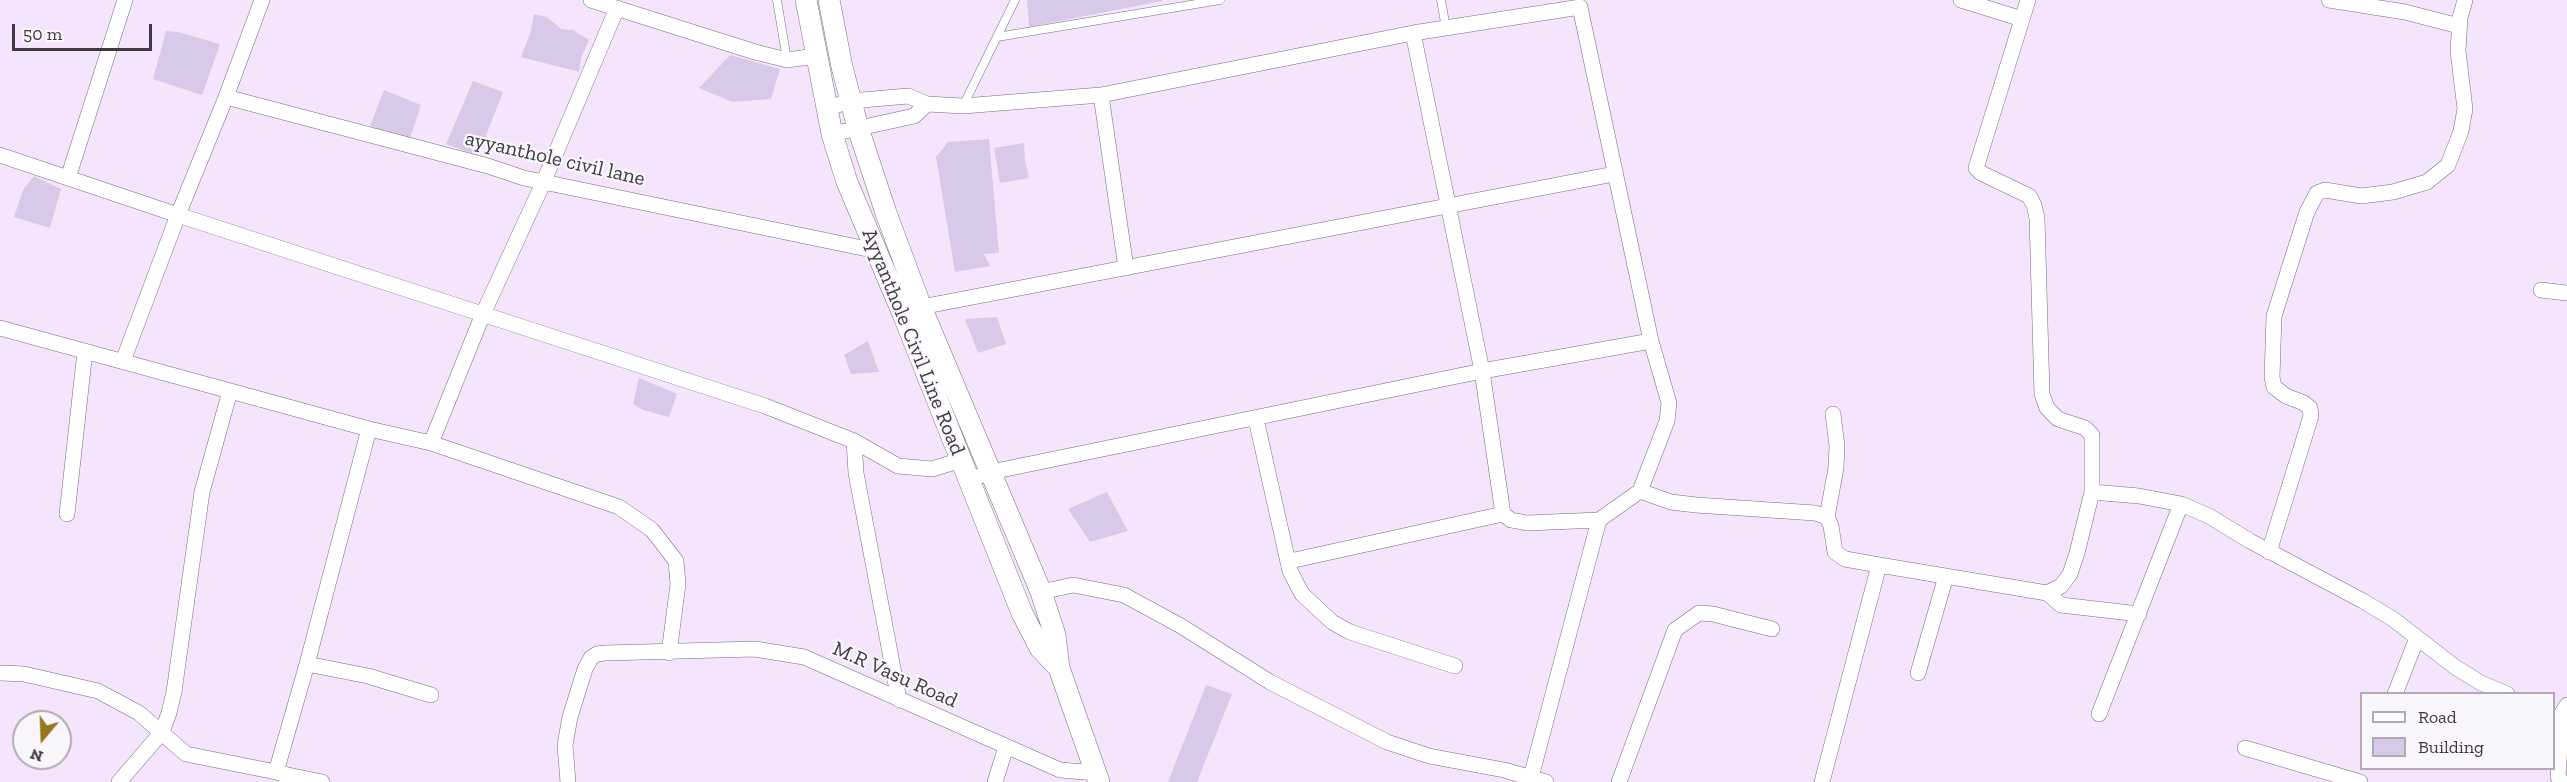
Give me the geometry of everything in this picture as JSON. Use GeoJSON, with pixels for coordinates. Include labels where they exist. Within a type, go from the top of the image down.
{"type":"FeatureCollection","features":[{"type":"Feature","properties":{"kind":"main road","name":"Ayyanthole Civil Line Road"},"geometry":{"type":"LineString","coordinates":[[806,0],[832,134],[847,182],[877,251],[1022,613],[1040,648],[1059,668]]}},
{"type":"Feature","properties":{"kind":"main road","name":"Ayyanthole Civil Line Road"},"geometry":{"type":"LineString","coordinates":[[830,0],[858,128],[901,256],[1041,592],[1055,635],[1059,668],[1098,778]]}},
{"type":"Feature","properties":{"kind":"street"},"geometry":{"type":"LineString","coordinates":[[68,178],[125,0]]}},
{"type":"Feature","properties":{"kind":"street"},"geometry":{"type":"LineString","coordinates":[[123,361],[178,215],[226,97],[261,0]]}},
{"type":"Feature","properties":{"kind":"street"},"geometry":{"type":"LineString","coordinates":[[591,0],[623,6],[755,52],[787,60],[816,56]]}},
{"type":"Feature","properties":{"kind":"street"},"geometry":{"type":"LineString","coordinates":[[1961,0],[2022,19]]}},
{"type":"Feature","properties":{"kind":"street"},"geometry":{"type":"LineString","coordinates":[[2028,0],[1976,168],[1981,173],[2030,196],[2037,218],[2042,394],[2047,408],[2058,419],[2085,428],[2092,435],[2092,492],[2070,574],[2061,586],[2048,593]]}},
{"type":"Feature","properties":{"kind":"street"},"geometry":{"type":"LineString","coordinates":[[2329,0],[2405,12],[2459,26]]}},
{"type":"Feature","properties":{"kind":"street"},"geometry":{"type":"LineString","coordinates":[[2269,552],[2311,416],[2310,408],[2304,403],[2286,396],[2274,387],[2271,377],[2274,316],[2307,212],[2317,193],[2325,190],[2361,196],[2393,192],[2427,182],[2448,165],[2461,131],[2465,109],[2458,51],[2459,26],[2465,0]]}},
{"type":"Feature","properties":{"kind":"street"},"geometry":{"type":"LineString","coordinates":[[827,108],[851,101],[908,96],[927,104],[963,106],[1101,95],[1413,33],[1579,3],[1651,341],[1669,403],[1667,421],[1661,440],[1640,491],[1599,520],[1527,523],[1510,520],[1503,514],[1482,371],[1413,33]]}},
{"type":"Feature","properties":{"kind":"street"},"geometry":{"type":"LineString","coordinates":[[431,443],[483,314],[623,6]]}},
{"type":"Feature","properties":{"kind":"street"},"geometry":{"type":"LineString","coordinates":[[1101,95],[1126,268]]}},
{"type":"Feature","properties":{"kind":"street","name":"ayyanthole civil lane"},"geometry":{"type":"LineString","coordinates":[[226,97],[524,178],[877,251]]}},
{"type":"Feature","properties":{"kind":"street"},"geometry":{"type":"LineString","coordinates":[[832,134],[914,116],[927,104]]}},
{"type":"Feature","properties":{"kind":"street"},"geometry":{"type":"LineString","coordinates":[[0,155],[765,406],[854,441],[881,459],[898,466],[932,469],[961,460]]}},
{"type":"Feature","properties":{"kind":"street"},"geometry":{"type":"LineString","coordinates":[[921,307],[1614,174]]}},
{"type":"Feature","properties":{"kind":"street"},"geometry":{"type":"LineString","coordinates":[[2541,290],[2567,293]]}},
{"type":"Feature","properties":{"kind":"street"},"geometry":{"type":"LineString","coordinates":[[0,328],[369,429],[431,443],[619,507],[652,530],[676,561],[678,584],[669,653]]}},
{"type":"Feature","properties":{"kind":"street"},"geometry":{"type":"LineString","coordinates":[[969,480],[991,472],[1482,371],[1651,341]]}},
{"type":"Feature","properties":{"kind":"street"},"geometry":{"type":"LineString","coordinates":[[67,514],[85,351]]}},
{"type":"Feature","properties":{"kind":"street"},"geometry":{"type":"LineString","coordinates":[[119,782],[162,732],[174,692],[202,492],[230,391]]}},
{"type":"Feature","properties":{"kind":"street"},"geometry":{"type":"LineString","coordinates":[[1833,414],[1837,446],[1836,468],[1827,517],[1836,552],[1845,559],[2048,593],[2061,605],[2139,614]]}},
{"type":"Feature","properties":{"kind":"street"},"geometry":{"type":"LineString","coordinates":[[1256,419],[1290,561],[1290,571],[1302,594],[1332,622],[1350,632],[1455,666]]}},
{"type":"Feature","properties":{"kind":"street"},"geometry":{"type":"LineString","coordinates":[[283,776],[307,664],[369,429]]}},
{"type":"Feature","properties":{"kind":"street"},"geometry":{"type":"LineString","coordinates":[[854,441],[856,473],[899,700]]}},
{"type":"Feature","properties":{"kind":"street"},"geometry":{"type":"LineString","coordinates":[[1640,491],[1671,502],[1815,513],[1827,517]]}},
{"type":"Feature","properties":{"kind":"street"},"geometry":{"type":"LineString","coordinates":[[2092,492],[2139,496],[2181,504],[2209,516],[2269,552],[2363,601],[2393,619],[2455,667],[2481,683],[2504,692]]}},
{"type":"Feature","properties":{"kind":"street"},"geometry":{"type":"LineString","coordinates":[[2099,714],[2181,504]]}},
{"type":"Feature","properties":{"kind":"street"},"geometry":{"type":"LineString","coordinates":[[1290,561],[1503,514]]}},
{"type":"Feature","properties":{"kind":"street"},"geometry":{"type":"LineString","coordinates":[[1531,777],[1599,520]]}},
{"type":"Feature","properties":{"kind":"street"},"geometry":{"type":"LineString","coordinates":[[1822,782],[1879,565]]}},
{"type":"Feature","properties":{"kind":"street"},"geometry":{"type":"LineString","coordinates":[[1917,673],[1946,576]]}},
{"type":"Feature","properties":{"kind":"street"},"geometry":{"type":"LineString","coordinates":[[1041,592],[1073,585],[1124,595],[1181,626],[1270,682],[1387,742],[1429,756],[1546,782]]}},
{"type":"Feature","properties":{"kind":"street"},"geometry":{"type":"LineString","coordinates":[[1619,782],[1675,630],[1699,613],[1713,614],[1772,629]]}},
{"type":"Feature","properties":{"kind":"street"},"geometry":{"type":"LineString","coordinates":[[2395,692],[2417,638]]}},
{"type":"Feature","properties":{"kind":"street","name":"M.R Vasu Road"},"geometry":{"type":"LineString","coordinates":[[568,782],[565,745],[570,717],[585,669],[591,658],[605,653],[755,649],[804,657],[1060,770],[1098,778]]}},
{"type":"Feature","properties":{"kind":"street"},"geometry":{"type":"LineString","coordinates":[[307,664],[368,676],[431,695]]}},
{"type":"Feature","properties":{"kind":"street"},"geometry":{"type":"LineString","coordinates":[[0,673],[24,674],[98,691],[139,713],[186,754],[283,776],[322,782]]}},
{"type":"Feature","properties":{"kind":"street"},"geometry":{"type":"LineString","coordinates":[[2561,709],[2558,777],[2562,782]]}},
{"type":"Feature","properties":{"kind":"street"},"geometry":{"type":"LineString","coordinates":[[995,782],[1006,747]]}},
{"type":"Feature","properties":{"kind":"street"},"geometry":{"type":"LineString","coordinates":[[2246,748],[2361,782]]}},
{"type":"Feature","properties":{"kind":"lane"},"geometry":{"type":"LineString","coordinates":[[777,0],[787,60]]}},
{"type":"Feature","properties":{"kind":"lane"},"geometry":{"type":"LineString","coordinates":[[963,106],[1015,0]]}},
{"type":"Feature","properties":{"kind":"lane"},"geometry":{"type":"LineString","coordinates":[[997,37],[1220,0]]}},
{"type":"Feature","properties":{"kind":"lane"},"geometry":{"type":"LineString","coordinates":[[1442,0],[1446,28]]}},
{"type":"Feature","properties":{"kind":"building"},"geometry":{"type":"Polygon","coordinates":[[[1027,0],[1162,0],[1162,1],[1029,27],[1027,0]]]}},
{"type":"Feature","properties":{"kind":"building"},"geometry":{"type":"Polygon","coordinates":[[[534,14],[547,17],[561,29],[573,30],[589,40],[581,58],[579,72],[521,57],[531,31],[534,14]]]}},
{"type":"Feature","properties":{"kind":"building"},"geometry":{"type":"Polygon","coordinates":[[[166,31],[178,32],[220,44],[202,95],[153,79],[166,31]]]}},
{"type":"Feature","properties":{"kind":"building"},"geometry":{"type":"Polygon","coordinates":[[[730,55],[780,69],[771,99],[732,102],[699,88],[730,55]]]}},
{"type":"Feature","properties":{"kind":"building"},"geometry":{"type":"Polygon","coordinates":[[[473,81],[503,92],[478,156],[446,144],[473,81]]]}},
{"type":"Feature","properties":{"kind":"building"},"geometry":{"type":"Polygon","coordinates":[[[384,90],[421,105],[409,141],[370,126],[384,90]]]}},
{"type":"Feature","properties":{"kind":"building"},"geometry":{"type":"Polygon","coordinates":[[[989,139],[999,253],[984,254],[990,266],[955,272],[936,157],[948,142],[989,139]]]}},
{"type":"Feature","properties":{"kind":"building"},"geometry":{"type":"Polygon","coordinates":[[[1024,143],[1029,178],[1000,183],[994,148],[1024,143]]]}},
{"type":"Feature","properties":{"kind":"building"},"geometry":{"type":"Polygon","coordinates":[[[34,176],[61,189],[50,228],[14,217],[23,190],[34,176]]]}},
{"type":"Feature","properties":{"kind":"building"},"geometry":{"type":"Polygon","coordinates":[[[997,317],[1006,344],[978,353],[965,319],[997,317]]]}},
{"type":"Feature","properties":{"kind":"building"},"geometry":{"type":"Polygon","coordinates":[[[868,341],[879,372],[851,374],[844,355],[868,341]]]}},
{"type":"Feature","properties":{"kind":"building"},"geometry":{"type":"Polygon","coordinates":[[[639,378],[677,394],[669,417],[643,410],[633,404],[639,378]]]}},
{"type":"Feature","properties":{"kind":"building"},"geometry":{"type":"Polygon","coordinates":[[[1107,492],[1128,531],[1090,542],[1068,509],[1107,492]]]}},
{"type":"Feature","properties":{"kind":"building"},"geometry":{"type":"Polygon","coordinates":[[[1206,685],[1232,694],[1197,782],[1168,782],[1206,685]]]}}]}
